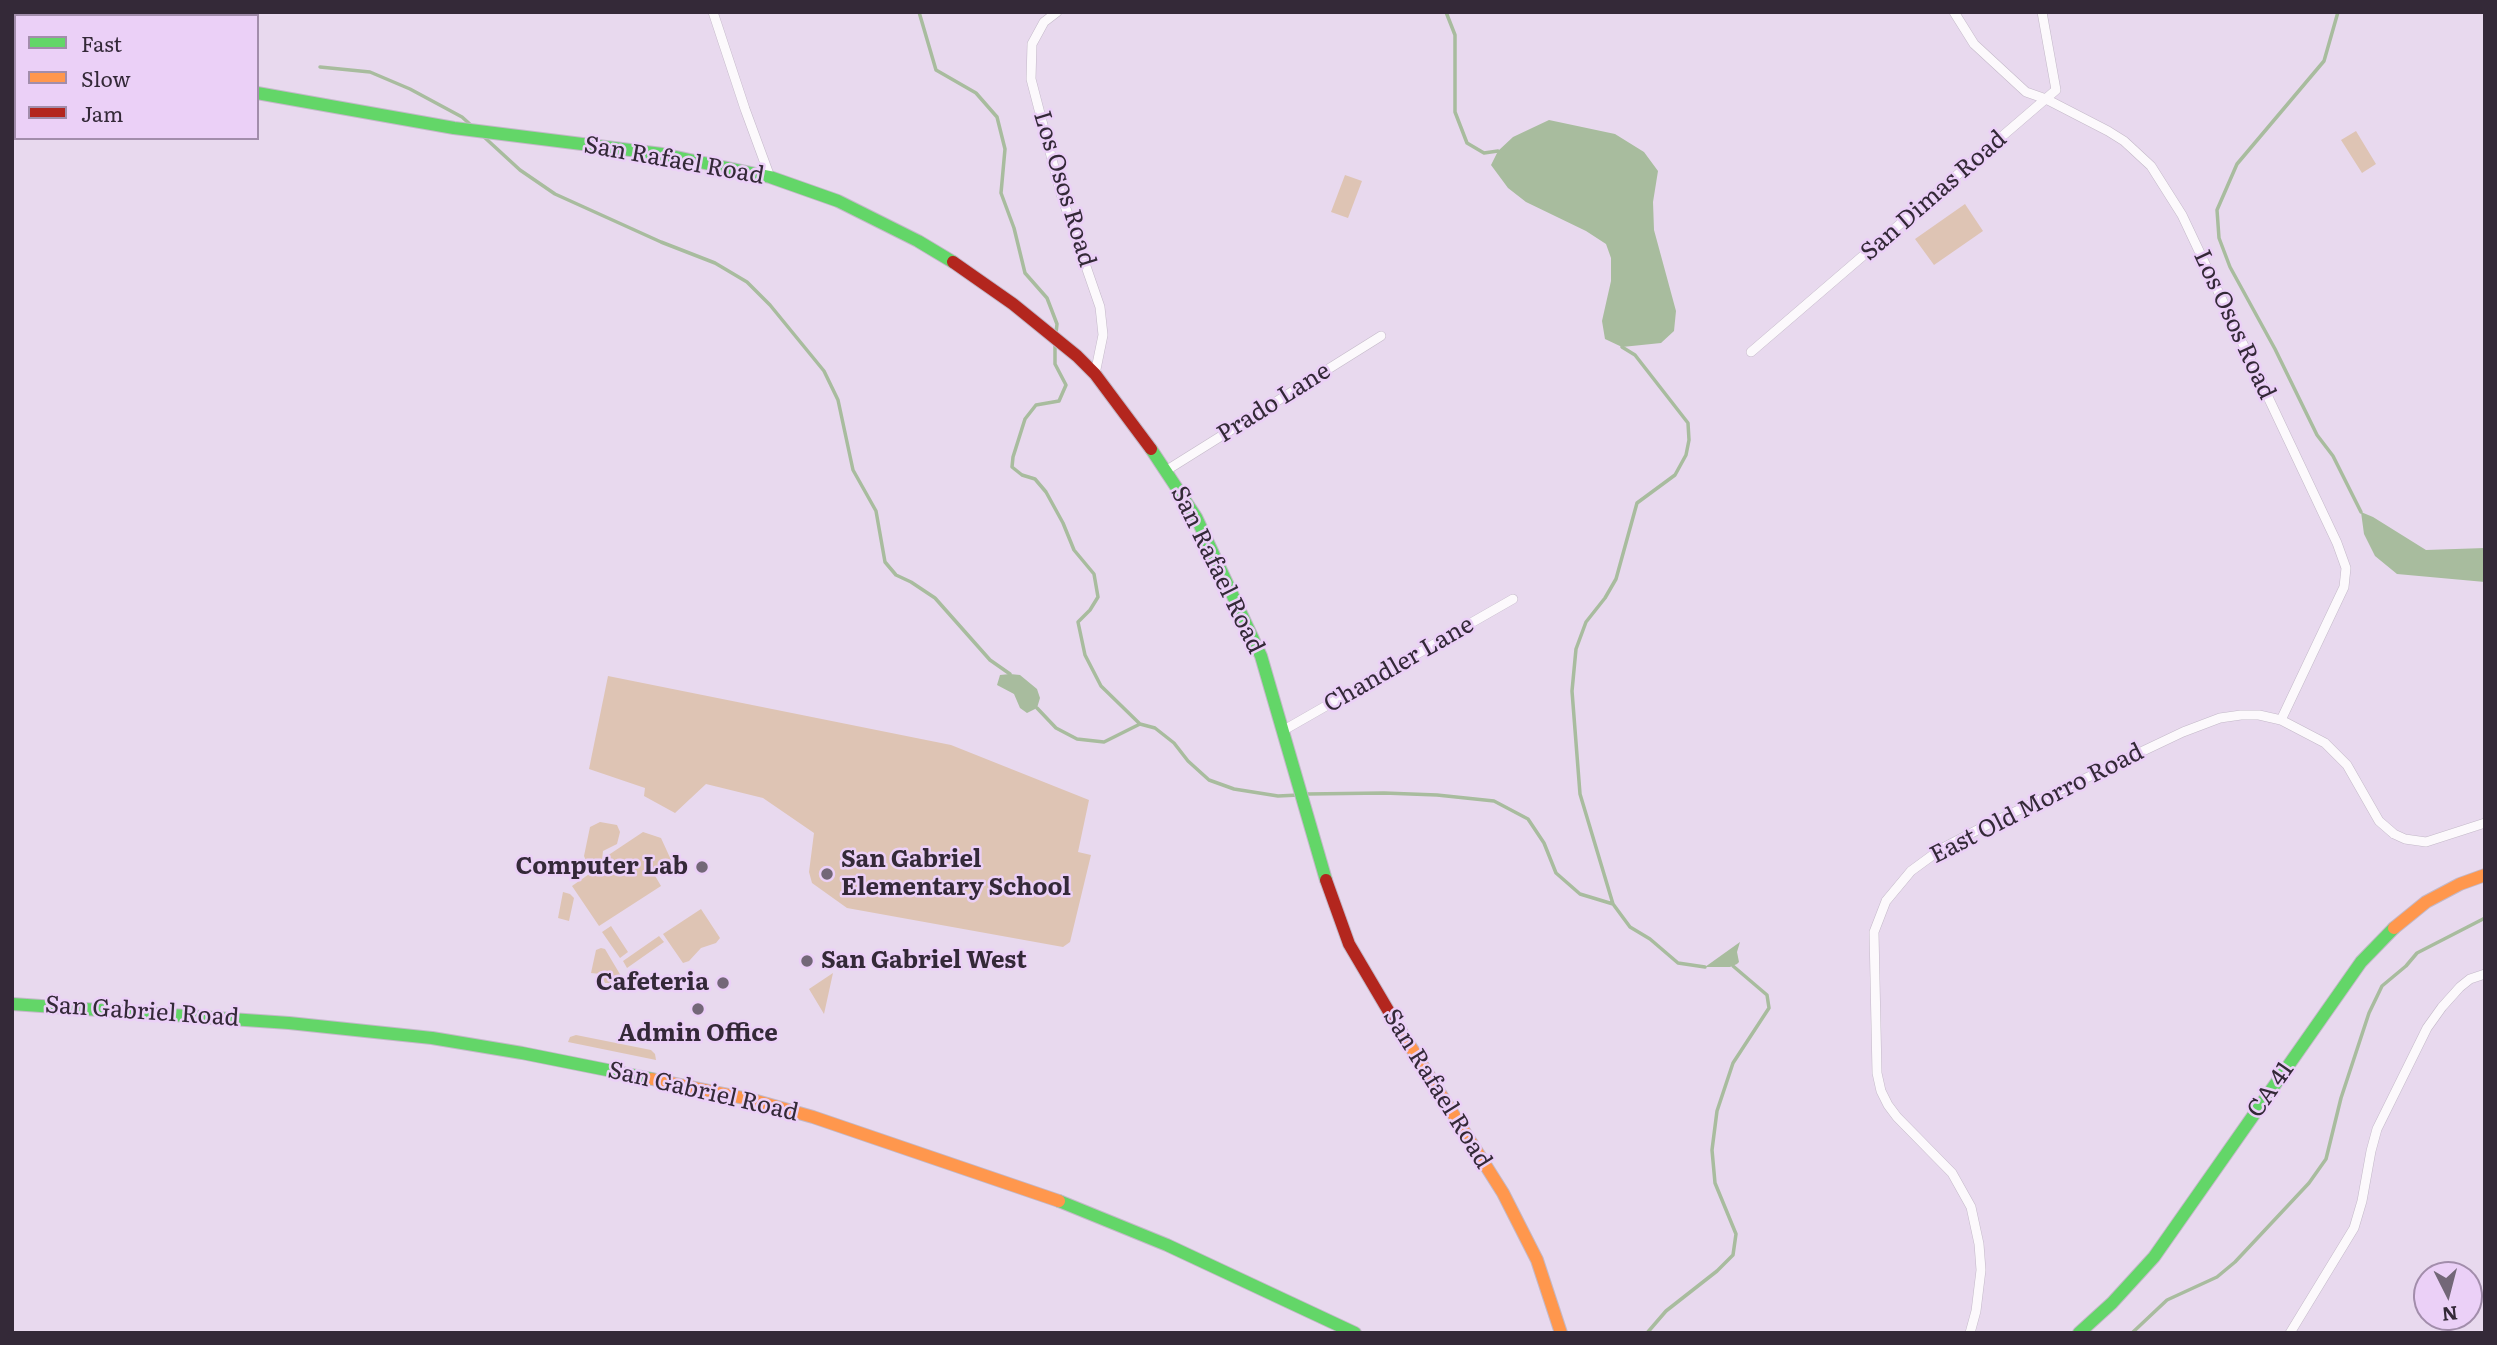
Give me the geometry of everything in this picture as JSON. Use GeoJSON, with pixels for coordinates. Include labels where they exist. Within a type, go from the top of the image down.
{"type":"FeatureCollection","features":[{"type":"Feature","properties":{"kind":"street"},"geometry":{"type":"LineString","coordinates":[[713,12],[770,177]]}},
{"type":"Feature","properties":{"kind":"street","name":"Los Osos Road"},"geometry":{"type":"LineString","coordinates":[[1057,12],[1044,22],[1032,44],[1031,79],[1061,194],[1100,307],[1103,335],[1095,374]]}},
{"type":"Feature","properties":{"kind":"street","name":"Los Osos Road"},"geometry":{"type":"LineString","coordinates":[[1954,12],[1966,34],[2026,92],[2091,121],[2124,141],[2151,166],[2172,196],[2343,557],[2347,578],[2344,587],[2281,720]]}},
{"type":"Feature","properties":{"kind":"street"},"geometry":{"type":"LineString","coordinates":[[2042,12],[2056,90],[2046,99]]}},
{"type":"Feature","properties":{"kind":"street","name":"San Rafael Road"},"geometry":{"type":"LineString","coordinates":[[259,93],[454,128],[673,155],[770,177],[838,201],[873,217],[960,266],[1033,319],[1095,374],[1167,470],[1196,517],[1261,656],[1328,888],[1349,944],[1375,992],[1503,1193],[1537,1260],[1561,1333]]}},
{"type":"Feature","properties":{"kind":"street","name":"San Dimas Road"},"geometry":{"type":"LineString","coordinates":[[1751,352],[2046,99]]}},
{"type":"Feature","properties":{"kind":"street","name":"Prado Lane"},"geometry":{"type":"LineString","coordinates":[[1167,470],[1381,336]]}},
{"type":"Feature","properties":{"kind":"street","name":"Chandler Lane"},"geometry":{"type":"LineString","coordinates":[[1284,730],[1513,599]]}},
{"type":"Feature","properties":{"kind":"street","name":"East Old Morro Road"},"geometry":{"type":"LineString","coordinates":[[1970,1333],[1976,1311],[1981,1270],[1979,1244],[1971,1207],[1952,1173],[1897,1117],[1881,1091],[1877,1073],[1874,932],[1886,901],[1911,871],[1941,849],[1985,826],[2183,732],[2220,718],[2241,715],[2259,715],[2281,720],[2325,743],[2358,781],[2379,821],[2394,834],[2417,842],[2426,842],[2485,823]]}},
{"type":"Feature","properties":{"kind":"street","name":"CA 41"},"geometry":{"type":"LineString","coordinates":[[2079,1333],[2112,1303],[2154,1257],[2361,962],[2400,921],[2426,902],[2459,884],[2485,874]]}},
{"type":"Feature","properties":{"kind":"street"},"geometry":{"type":"LineString","coordinates":[[2290,1333],[2354,1227],[2377,1129],[2427,1028],[2460,987],[2470,979],[2485,974]]}},
{"type":"Feature","properties":{"kind":"street","name":"San Gabriel Road"},"geometry":{"type":"LineString","coordinates":[[12,1004],[263,1021],[432,1038],[524,1053],[753,1100],[813,1116],[1099,1216],[1355,1333]]}},
{"type":"Feature","properties":{"kind":"shaded area"},"geometry":{"type":"Polygon","coordinates":[[[1549,120],[1615,134],[1644,152],[1658,171],[1653,202],[1654,230],[1676,311],[1674,331],[1661,343],[1622,347],[1605,339],[1602,321],[1611,281],[1611,258],[1606,244],[1586,231],[1526,202],[1508,188],[1491,165],[1498,151],[1513,137],[1549,120]]]}},
{"type":"Feature","properties":{"kind":"shaded area"},"geometry":{"type":"Polygon","coordinates":[[[2356,131],[2376,164],[2362,173],[2341,140],[2356,131]]]}},
{"type":"Feature","properties":{"kind":"shaded area"},"geometry":{"type":"Polygon","coordinates":[[[1345,175],[1362,181],[1348,218],[1331,212],[1345,175]]]}},
{"type":"Feature","properties":{"kind":"shaded area"},"geometry":{"type":"Polygon","coordinates":[[[1965,204],[1983,231],[1934,265],[1915,239],[1965,204]]]}},
{"type":"Feature","properties":{"kind":"shaded area"},"geometry":{"type":"Polygon","coordinates":[[[2361,512],[2426,550],[2485,548],[2485,582],[2397,574],[2375,556],[2364,534],[2361,512]]]}},
{"type":"Feature","properties":{"kind":"shaded area"},"geometry":{"type":"Polygon","coordinates":[[[1000,675],[1020,675],[1037,689],[1040,698],[1037,708],[1027,713],[1020,708],[1014,694],[997,685],[1000,675]]]}},
{"type":"Feature","properties":{"kind":"shaded area"},"geometry":{"type":"Polygon","coordinates":[[[608,676],[951,745],[1089,800],[1078,852],[1091,855],[1070,942],[1063,947],[847,908],[812,883],[809,872],[814,833],[763,798],[706,784],[675,813],[644,796],[645,788],[589,769],[608,676]]]}},
{"type":"Feature","properties":{"kind":"shaded area"},"geometry":{"type":"Polygon","coordinates":[[[600,822],[617,825],[620,832],[617,844],[603,851],[602,860],[595,865],[587,863],[584,856],[590,827],[600,822]]]}},
{"type":"Feature","properties":{"kind":"shaded area"},"geometry":{"type":"Polygon","coordinates":[[[643,832],[661,838],[672,862],[654,874],[661,886],[599,926],[572,886],[605,863],[607,856],[643,832]]]}},
{"type":"Feature","properties":{"kind":"shaded area"},"geometry":{"type":"Polygon","coordinates":[[[563,892],[574,898],[569,921],[558,918],[563,892]]]}},
{"type":"Feature","properties":{"kind":"shaded area"},"geometry":{"type":"Polygon","coordinates":[[[701,909],[720,938],[716,943],[701,948],[689,961],[683,963],[663,934],[701,909]]]}},
{"type":"Feature","properties":{"kind":"shaded area"},"geometry":{"type":"Polygon","coordinates":[[[611,926],[628,952],[620,958],[602,932],[611,926]]]}},
{"type":"Feature","properties":{"kind":"shaded area"},"geometry":{"type":"Polygon","coordinates":[[[659,936],[664,942],[627,968],[623,961],[659,936]]]}},
{"type":"Feature","properties":{"kind":"shaded area"},"geometry":{"type":"Polygon","coordinates":[[[1740,942],[1737,964],[1730,967],[1705,967],[1740,942]]]}},
{"type":"Feature","properties":{"kind":"shaded area"},"geometry":{"type":"Polygon","coordinates":[[[605,949],[621,976],[609,983],[605,983],[601,974],[591,973],[596,950],[605,949]]]}},
{"type":"Feature","properties":{"kind":"shaded area"},"geometry":{"type":"Polygon","coordinates":[[[833,973],[824,1014],[809,989],[833,973]]]}},
{"type":"Feature","properties":{"kind":"shaded area"},"geometry":{"type":"Polygon","coordinates":[[[576,1035],[651,1050],[656,1060],[568,1042],[570,1037],[576,1035]]]}},
{"type":"Feature","properties":{"kind":"waterway"},"geometry":{"type":"LineString","coordinates":[[919,12],[936,70],[976,93],[997,117],[1005,149],[1001,193],[1014,228],[1025,273],[1047,298],[1057,324],[1056,333]]}},
{"type":"Feature","properties":{"kind":"waterway"},"geometry":{"type":"LineString","coordinates":[[1446,12],[1455,35],[1455,112],[1467,143],[1484,153],[1498,151]]}},
{"type":"Feature","properties":{"kind":"waterway"},"geometry":{"type":"LineString","coordinates":[[2338,12],[2324,61],[2237,164],[2217,210],[2219,238],[2230,267],[2275,349],[2317,435],[2333,456],[2361,512]]}},
{"type":"Feature","properties":{"kind":"waterway"},"geometry":{"type":"LineString","coordinates":[[320,67],[370,72],[410,89],[462,117],[472,126]]}},
{"type":"Feature","properties":{"kind":"waterway"},"geometry":{"type":"LineString","coordinates":[[483,136],[520,170],[555,194],[661,242],[715,263],[747,282],[770,305],[824,371],[838,400],[853,470],[876,511],[885,562],[896,575],[935,598],[990,660],[1010,674]]}},
{"type":"Feature","properties":{"kind":"waterway"},"geometry":{"type":"LineString","coordinates":[[1055,344],[1055,364],[1066,385],[1059,401],[1036,405],[1025,419],[1012,467],[1022,475],[1035,479],[1046,492],[1074,550],[1094,574],[1098,597],[1078,622],[1085,655],[1101,686],[1140,724],[1155,728],[1174,743],[1188,761],[1209,780],[1234,789],[1278,796],[1299,795]]}},
{"type":"Feature","properties":{"kind":"waterway"},"geometry":{"type":"LineString","coordinates":[[1622,347],[1635,355],[1688,423],[1689,440],[1686,455],[1675,475],[1637,503],[1616,579],[1586,622],[1576,649],[1572,691],[1580,794],[1613,904],[1630,927],[1650,939],[1678,963],[1705,967]]}},
{"type":"Feature","properties":{"kind":"waterway"},"geometry":{"type":"LineString","coordinates":[[1037,708],[1056,728],[1077,739],[1104,742],[1140,724]]}},
{"type":"Feature","properties":{"kind":"waterway"},"geometry":{"type":"LineString","coordinates":[[1307,794],[1384,793],[1494,801],[1528,819],[1544,843],[1556,873],[1580,894],[1613,904]]}},
{"type":"Feature","properties":{"kind":"waterway"},"geometry":{"type":"LineString","coordinates":[[2132,1333],[2167,1300],[2217,1277],[2235,1262],[2309,1183],[2326,1159],[2341,1098],[2369,1013],[2382,986],[2417,953],[2485,918]]}},
{"type":"Feature","properties":{"kind":"waterway"},"geometry":{"type":"LineString","coordinates":[[1647,1333],[1666,1311],[1733,1255],[1736,1234],[1715,1183],[1712,1150],[1717,1111],[1733,1063],[1769,1008],[1767,995],[1733,966]]}},
{"type":"Feature","properties":{"kind":"traffic: fast"},"geometry":{"type":"LineString","coordinates":[[259,93],[454,128],[662,154],[770,177],[838,201],[918,241],[953,262]]}},
{"type":"Feature","properties":{"kind":"traffic: fast"},"geometry":{"type":"LineString","coordinates":[[1151,449],[1196,517],[1261,656],[1326,880]]}},
{"type":"Feature","properties":{"kind":"traffic: fast"},"geometry":{"type":"LineString","coordinates":[[2079,1333],[2112,1303],[2154,1257],[2361,962],[2394,928]]}},
{"type":"Feature","properties":{"kind":"traffic: fast"},"geometry":{"type":"LineString","coordinates":[[12,1004],[289,1023],[432,1038],[652,1079]]}},
{"type":"Feature","properties":{"kind":"traffic: fast"},"geometry":{"type":"LineString","coordinates":[[1059,1201],[1167,1245],[1355,1333]]}},
{"type":"Feature","properties":{"kind":"traffic: slow"},"geometry":{"type":"LineString","coordinates":[[2394,928],[2426,902],[2460,884],[2485,875]]}},
{"type":"Feature","properties":{"kind":"traffic: slow"},"geometry":{"type":"LineString","coordinates":[[1395,1022],[1503,1193],[1537,1260],[1561,1333]]}},
{"type":"Feature","properties":{"kind":"traffic: slow"},"geometry":{"type":"LineString","coordinates":[[652,1079],[753,1100],[813,1117],[1059,1201]]}},
{"type":"Feature","properties":{"kind":"traffic: jam"},"geometry":{"type":"LineString","coordinates":[[953,262],[1013,304],[1077,356],[1095,374],[1151,449]]}},
{"type":"Feature","properties":{"kind":"traffic: jam"},"geometry":{"type":"LineString","coordinates":[[1326,880],[1349,944],[1395,1022]]}},
{"type":"Feature","properties":{"kind":"place","name":"Computer Lab"},"geometry":{"type":"Point","coordinates":[702,867]}},
{"type":"Feature","properties":{"kind":"place","name":"San Gabriel Elementary School"},"geometry":{"type":"Point","coordinates":[827,874]}},
{"type":"Feature","properties":{"kind":"place","name":"San Gabriel West"},"geometry":{"type":"Point","coordinates":[807,961]}},
{"type":"Feature","properties":{"kind":"place","name":"Cafeteria"},"geometry":{"type":"Point","coordinates":[723,983]}},
{"type":"Feature","properties":{"kind":"place","name":"Admin Office"},"geometry":{"type":"Point","coordinates":[698,1009]}}]}
